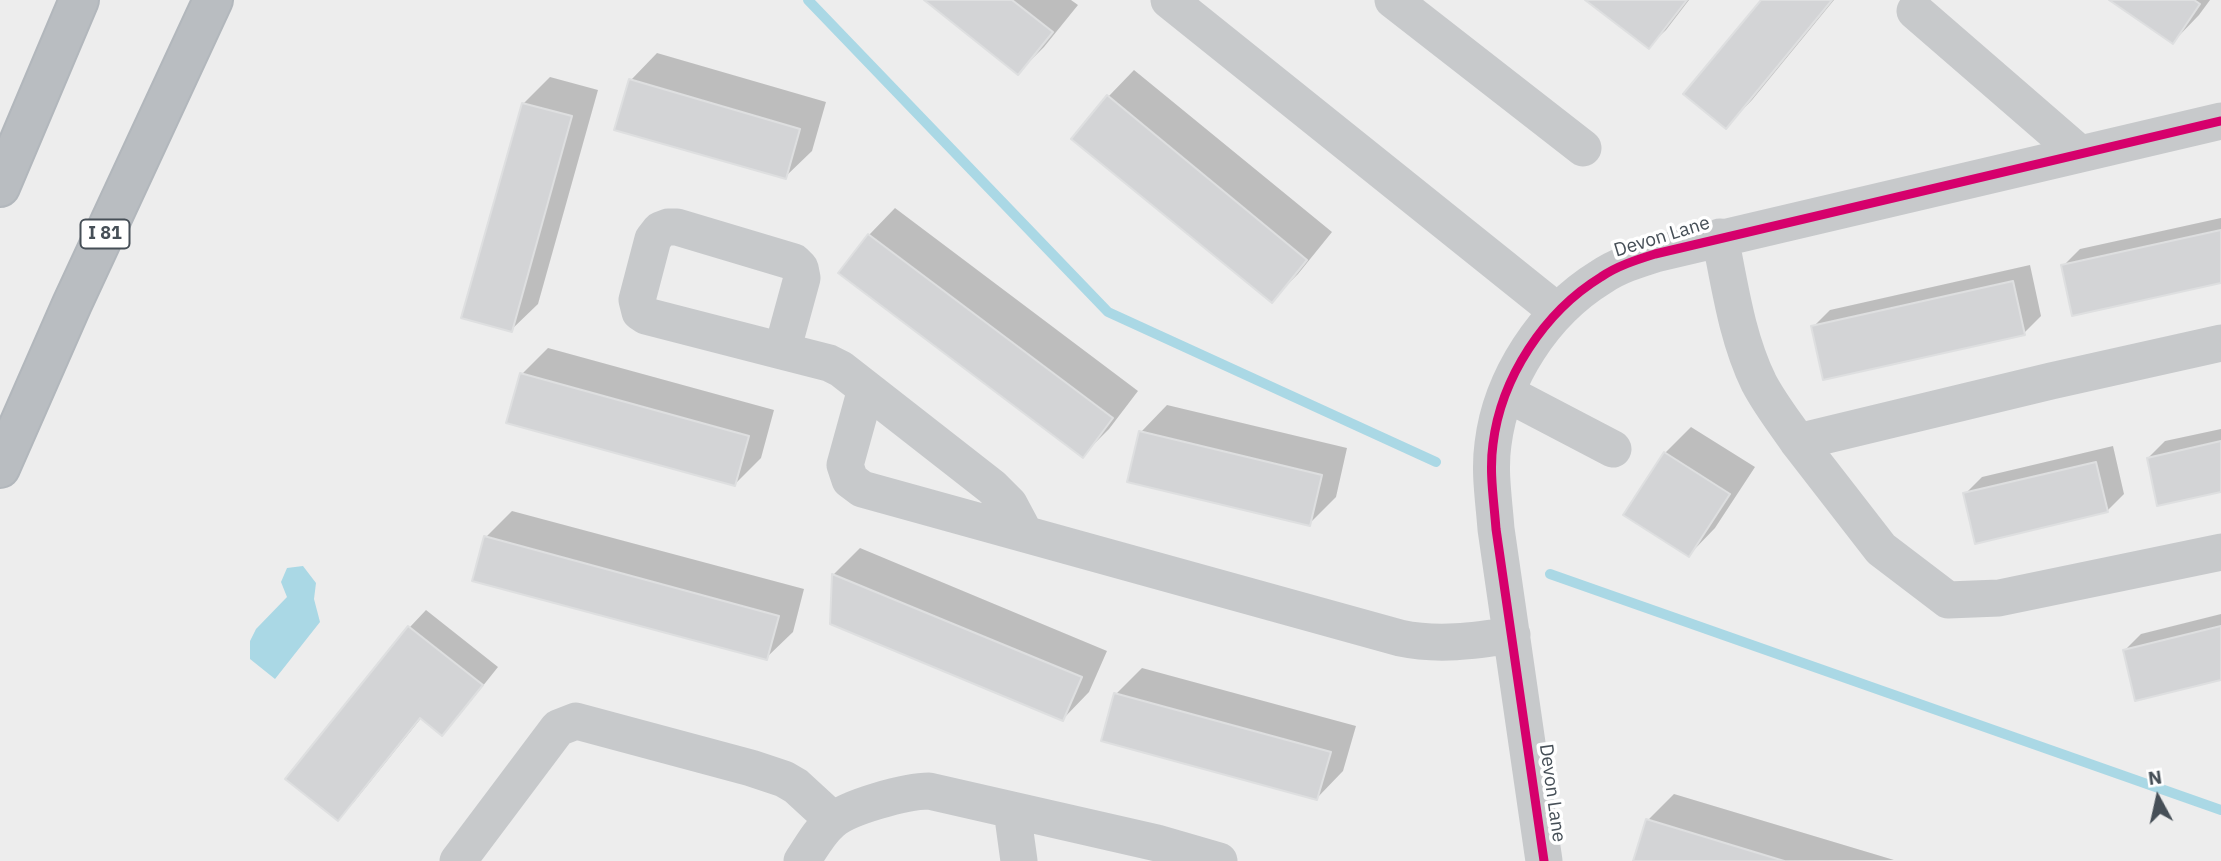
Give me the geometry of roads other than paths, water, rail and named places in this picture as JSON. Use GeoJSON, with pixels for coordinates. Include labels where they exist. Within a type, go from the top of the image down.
{"type":"FeatureCollection","features":[{"type":"Feature","properties":{"kind":"highway"},"geometry":{"type":"LineString","coordinates":[[0,187],[79,0]]}},
{"type":"Feature","properties":{"kind":"highway","name":"I 81"},"geometry":{"type":"LineString","coordinates":[[0,468],[72,304],[213,0]]}},
{"type":"Feature","properties":{"kind":"street"},"geometry":{"type":"LineString","coordinates":[[1169,0],[1558,312]]}},
{"type":"Feature","properties":{"kind":"street"},"geometry":{"type":"LineString","coordinates":[[1393,0],[1583,148]]}},
{"type":"Feature","properties":{"kind":"street"},"geometry":{"type":"LineString","coordinates":[[1916,11],[2080,154]]}},
{"type":"Feature","properties":{"kind":"street","name":"Devon Lane"},"geometry":{"type":"LineString","coordinates":[[1544,861],[1496,529],[1492,474],[1493,444],[1506,393],[1536,339],[1558,312],[1588,285],[1613,270],[1655,254],[2221,121]]}},
{"type":"Feature","properties":{"kind":"street"},"geometry":{"type":"LineString","coordinates":[[782,351],[802,278],[800,268],[794,262],[677,227],[663,229],[656,234],[637,300],[640,312],[646,316],[782,351],[829,363],[992,487],[1009,504],[1025,534]]}},
{"type":"Feature","properties":{"kind":"street"},"geometry":{"type":"LineString","coordinates":[[1720,237],[1737,324],[1760,384],[1798,442],[1881,549],[1948,600],[1999,598],[2221,552]]}},
{"type":"Feature","properties":{"kind":"street"},"geometry":{"type":"LineString","coordinates":[[1798,442],[2221,342]]}},
{"type":"Feature","properties":{"kind":"street"},"geometry":{"type":"LineString","coordinates":[[866,389],[845,465],[850,480],[856,487],[1408,640],[1461,643],[1512,635]]}},
{"type":"Feature","properties":{"kind":"street"},"geometry":{"type":"LineString","coordinates":[[1506,393],[1613,449]]}},
{"type":"Feature","properties":{"kind":"street"},"geometry":{"type":"LineString","coordinates":[[458,861],[558,728],[576,721],[785,779],[833,820]]}},
{"type":"Feature","properties":{"kind":"street"},"geometry":{"type":"LineString","coordinates":[[802,861],[822,831],[849,810],[919,791],[938,792],[1157,843],[1219,861]]}},
{"type":"Feature","properties":{"kind":"street"},"geometry":{"type":"LineString","coordinates":[[1012,810],[1019,861]]}},
{"type":"Feature","properties":{"kind":"water"},"geometry":{"type":"Polygon","coordinates":[[[303,566],[316,583],[314,599],[320,622],[275,679],[250,659],[250,641],[256,629],[287,597],[281,582],[287,568],[303,566]]]}},
{"type":"Feature","properties":{"kind":"waterway"},"geometry":{"type":"LineString","coordinates":[[808,0],[1108,312],[1436,462]]}},
{"type":"Feature","properties":{"kind":"waterway"},"geometry":{"type":"LineString","coordinates":[[1550,574],[2221,810]]}}]}
